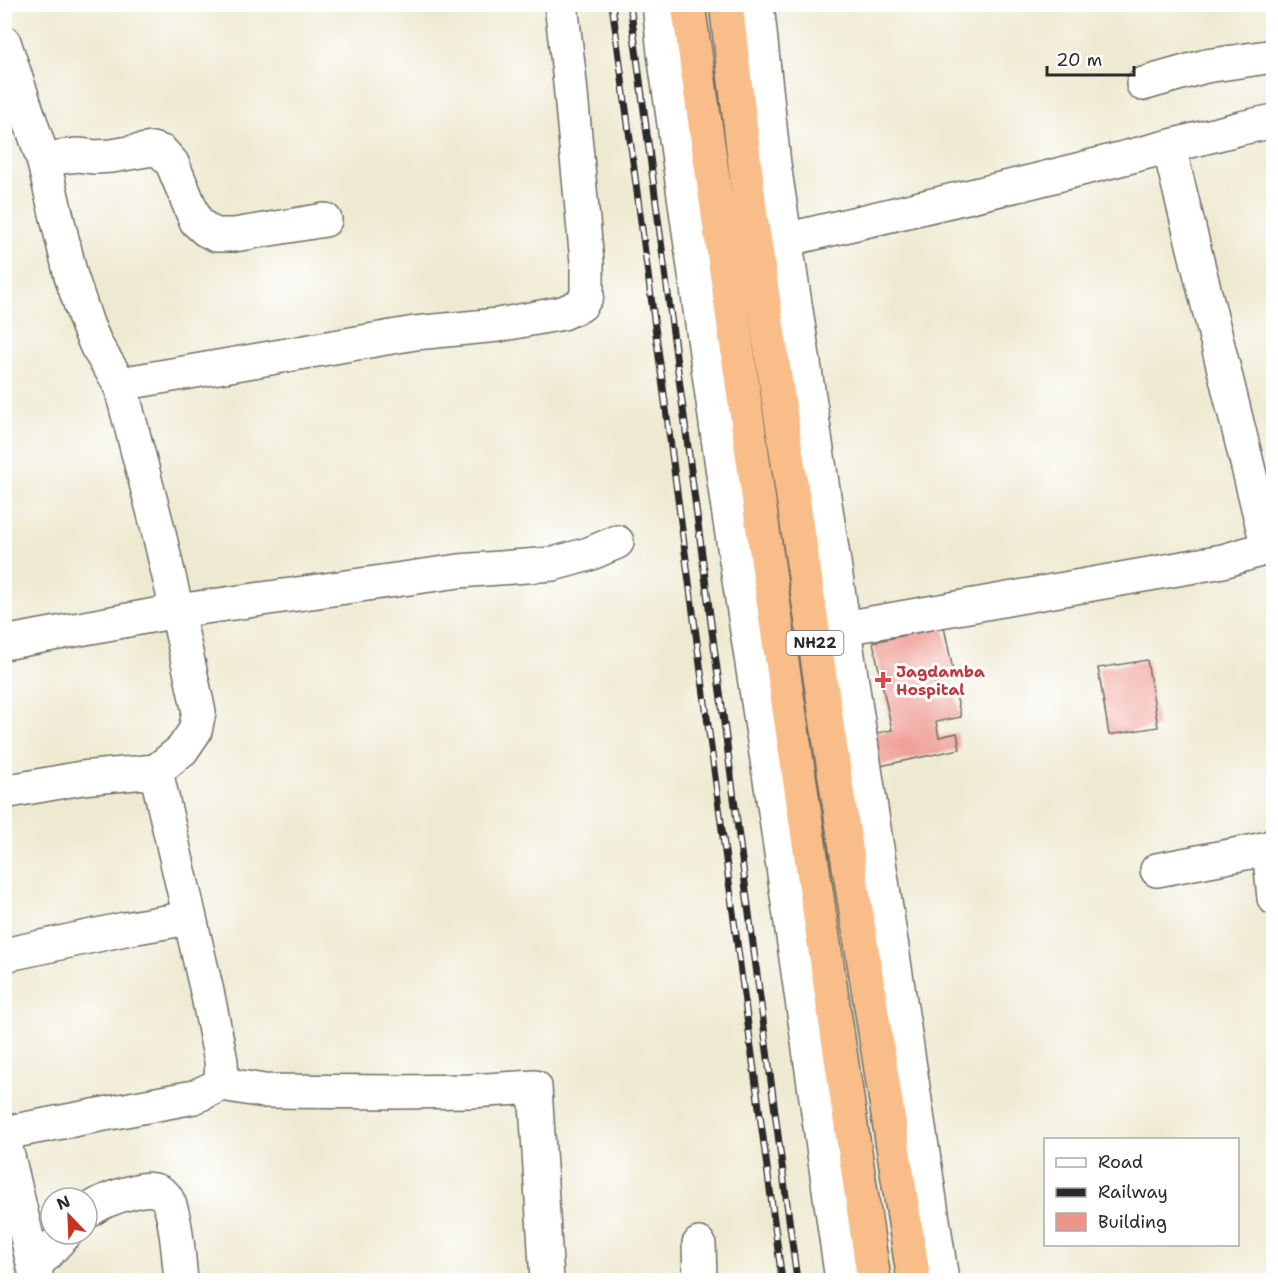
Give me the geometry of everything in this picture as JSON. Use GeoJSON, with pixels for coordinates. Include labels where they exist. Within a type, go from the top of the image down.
{"type":"FeatureCollection","features":[{"type":"Feature","properties":{"kind":"highway","name":"NH22"},"geometry":{"type":"LineString","coordinates":[[688,4],[777,628],[874,1281]]}},
{"type":"Feature","properties":{"kind":"highway","name":"NH22"},"geometry":{"type":"LineString","coordinates":[[726,4],[771,353],[914,1281]]}},
{"type":"Feature","properties":{"kind":"street"},"geometry":{"type":"LineString","coordinates":[[120,384],[415,333],[498,325],[563,313],[581,305],[587,295],[587,262],[561,4]]}},
{"type":"Feature","properties":{"kind":"street"},"geometry":{"type":"LineString","coordinates":[[658,4],[720,455],[776,818],[842,1281]]}},
{"type":"Feature","properties":{"kind":"street"},"geometry":{"type":"LineString","coordinates":[[757,4],[774,164],[785,240],[942,1281]]}},
{"type":"Feature","properties":{"kind":"street"},"geometry":{"type":"LineString","coordinates":[[4,42],[44,159],[71,276],[87,324],[97,347],[120,384],[157,525],[199,712],[195,731],[182,750],[156,771],[82,778],[4,792]]}},
{"type":"Feature","properties":{"kind":"street"},"geometry":{"type":"LineString","coordinates":[[1143,84],[1206,66],[1274,56]]}},
{"type":"Feature","properties":{"kind":"street"},"geometry":{"type":"LineString","coordinates":[[785,240],[1023,184],[1274,121]]}},
{"type":"Feature","properties":{"kind":"street"},"geometry":{"type":"LineString","coordinates":[[844,628],[1223,561],[1271,547],[1169,147]]}},
{"type":"Feature","properties":{"kind":"street"},"geometry":{"type":"LineString","coordinates":[[44,159],[78,155],[95,158],[152,148],[162,152],[172,163],[196,221],[216,235],[234,235],[325,220]]}},
{"type":"Feature","properties":{"kind":"street"},"geometry":{"type":"LineString","coordinates":[[4,643],[177,611],[459,572],[553,564],[589,554],[617,542]]}},
{"type":"Feature","properties":{"kind":"street"},"geometry":{"type":"LineString","coordinates":[[156,771],[208,996],[221,1061],[222,1084]]}},
{"type":"Feature","properties":{"kind":"street"},"geometry":{"type":"LineString","coordinates":[[1156,870],[1271,847],[1274,897]]}},
{"type":"Feature","properties":{"kind":"street"},"geometry":{"type":"LineString","coordinates":[[4,955],[189,918]]}},
{"type":"Feature","properties":{"kind":"street"},"geometry":{"type":"LineString","coordinates":[[4,1133],[194,1097],[222,1084],[264,1091],[398,1092],[535,1087],[547,1281]]}},
{"type":"Feature","properties":{"kind":"street"},"geometry":{"type":"LineString","coordinates":[[4,1139],[35,1274]]}},
{"type":"Feature","properties":{"kind":"street"},"geometry":{"type":"LineString","coordinates":[[99,1205],[108,1199],[141,1190],[155,1189],[166,1196],[175,1225],[181,1281]]}},
{"type":"Feature","properties":{"kind":"street"},"geometry":{"type":"LineString","coordinates":[[699,1244],[700,1281]]}},
{"type":"Feature","properties":{"kind":"street"},"geometry":{"type":"LineString","coordinates":[[35,1274],[56,1246]]}},
{"type":"Feature","properties":{"kind":"building"},"geometry":{"type":"Polygon","coordinates":[[[944,627],[955,680],[935,684],[939,699],[956,695],[961,717],[936,722],[939,737],[957,733],[960,749],[880,766],[873,734],[892,730],[873,642],[944,627]]]}},
{"type":"Feature","properties":{"kind":"building"},"geometry":{"type":"Polygon","coordinates":[[[1147,660],[1158,727],[1109,735],[1098,668],[1147,660]]]}},
{"type":"Feature","properties":{"kind":"railway"},"geometry":{"type":"LineString","coordinates":[[612,4],[782,1280]]}},
{"type":"Feature","properties":{"kind":"railway"},"geometry":{"type":"LineString","coordinates":[[630,4],[797,1280]]}},
{"type":"Feature","properties":{"kind":"place","name":"Jagdamba Hospital"},"geometry":{"type":"Point","coordinates":[883,680]}}]}
